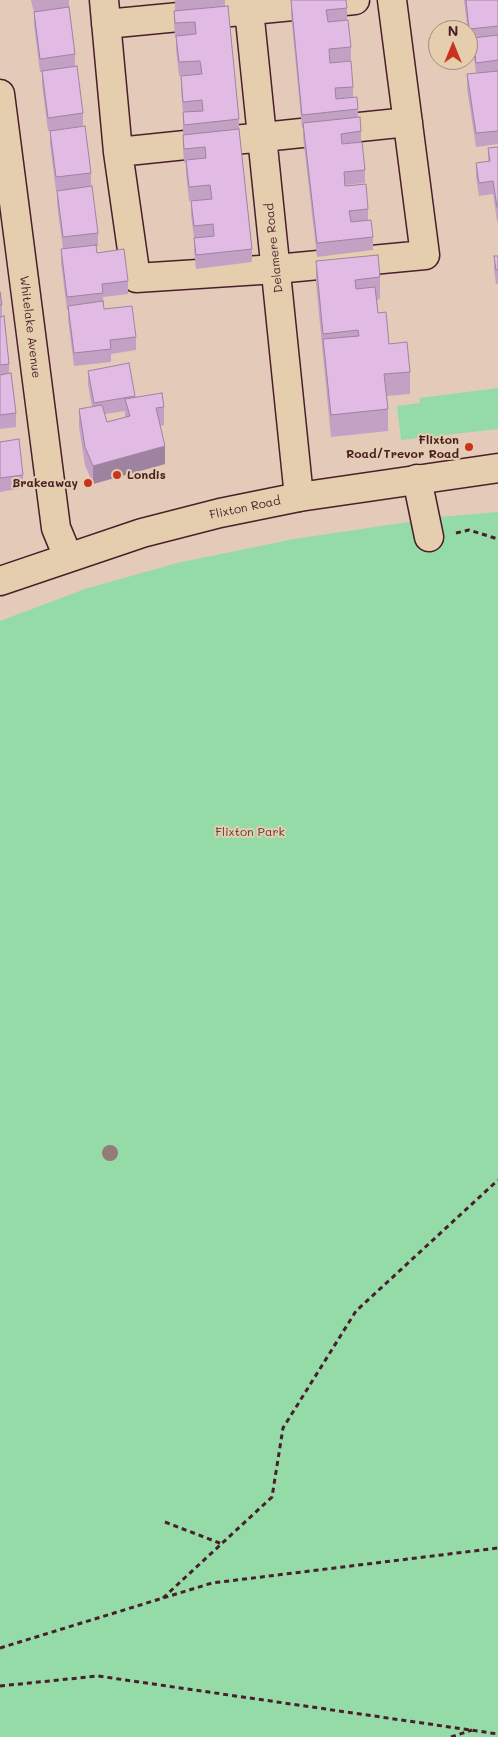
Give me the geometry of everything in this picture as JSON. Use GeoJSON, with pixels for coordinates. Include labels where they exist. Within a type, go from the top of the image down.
{"type":"FeatureCollection","features":[{"type":"Feature","properties":{"kind":"street"},"geometry":{"type":"LineString","coordinates":[[355,0],[105,12],[118,152],[136,278],[425,255],[392,0]]}},
{"type":"Feature","properties":{"kind":"street","name":"Delamere Road"},"geometry":{"type":"LineString","coordinates":[[248,5],[298,497]]}},
{"type":"Feature","properties":{"kind":"street","name":"Whitelake Avenue"},"geometry":{"type":"LineString","coordinates":[[0,94],[56,528],[68,557]]}},
{"type":"Feature","properties":{"kind":"street"},"geometry":{"type":"LineString","coordinates":[[118,152],[262,139],[408,122]]}},
{"type":"Feature","properties":{"kind":"street","name":"Flixton Road"},"geometry":{"type":"LineString","coordinates":[[0,581],[142,533],[203,518],[298,497],[498,468]]}},
{"type":"Feature","properties":{"kind":"street"},"geometry":{"type":"LineString","coordinates":[[417,479],[440,535]]}},
{"type":"Feature","properties":{"kind":"path"},"geometry":{"type":"LineString","coordinates":[[440,535],[469,530],[498,539]]}},
{"type":"Feature","properties":{"kind":"path"},"geometry":{"type":"LineString","coordinates":[[163,1598],[272,1497],[283,1428],[356,1312],[498,1180]]}},
{"type":"Feature","properties":{"kind":"path"},"geometry":{"type":"LineString","coordinates":[[165,1522],[222,1544]]}},
{"type":"Feature","properties":{"kind":"path"},"geometry":{"type":"LineString","coordinates":[[0,1648],[212,1583],[498,1548]]}},
{"type":"Feature","properties":{"kind":"path"},"geometry":{"type":"LineString","coordinates":[[0,1686],[98,1676],[498,1734]]}},
{"type":"Feature","properties":{"kind":"path"},"geometry":{"type":"LineString","coordinates":[[452,1737],[473,1730]]}},
{"type":"Feature","properties":{"kind":"green space"},"geometry":{"type":"Polygon","coordinates":[[[498,388],[498,429],[401,440],[397,406],[420,403],[419,398],[498,388]]]}},
{"type":"Feature","properties":{"kind":"green space","name":"Flixton Park"},"geometry":{"type":"Polygon","coordinates":[[[498,512],[498,1737],[0,1737],[0,621],[85,589],[177,563],[294,539],[415,521],[419,539],[442,535],[439,517],[498,512]]]}},
{"type":"Feature","properties":{"kind":"building"},"geometry":{"type":"Polygon","coordinates":[[[291,0],[346,0],[347,8],[326,10],[328,22],[348,20],[351,47],[329,49],[330,63],[351,61],[353,87],[335,88],[336,99],[357,97],[358,109],[302,115],[291,0]]]}},
{"type":"Feature","properties":{"kind":"building"},"geometry":{"type":"Polygon","coordinates":[[[466,0],[498,0],[498,26],[478,28],[478,20],[468,20],[466,0]]]}},
{"type":"Feature","properties":{"kind":"building"},"geometry":{"type":"Polygon","coordinates":[[[228,6],[239,119],[184,125],[183,112],[203,111],[202,100],[183,102],[181,76],[202,74],[200,61],[179,62],[176,36],[196,34],[195,22],[175,23],[174,11],[228,6]]]}},
{"type":"Feature","properties":{"kind":"building"},"geometry":{"type":"Polygon","coordinates":[[[69,7],[75,54],[40,59],[34,12],[69,7]]]}},
{"type":"Feature","properties":{"kind":"building"},"geometry":{"type":"Polygon","coordinates":[[[498,35],[498,60],[478,63],[478,37],[498,35]]]}},
{"type":"Feature","properties":{"kind":"building"},"geometry":{"type":"Polygon","coordinates":[[[77,66],[83,113],[48,118],[42,71],[77,66]]]}},
{"type":"Feature","properties":{"kind":"building"},"geometry":{"type":"Polygon","coordinates":[[[498,71],[498,131],[476,133],[467,74],[498,71]]]}},
{"type":"Feature","properties":{"kind":"building"},"geometry":{"type":"Polygon","coordinates":[[[360,117],[361,131],[341,134],[342,144],[362,142],[365,170],[344,172],[345,186],[366,184],[368,209],[349,211],[351,222],[371,220],[373,237],[317,243],[303,123],[360,117]]]}},
{"type":"Feature","properties":{"kind":"building"},"geometry":{"type":"Polygon","coordinates":[[[85,126],[91,173],[56,177],[50,131],[85,126]]]}},
{"type":"Feature","properties":{"kind":"building"},"geometry":{"type":"Polygon","coordinates":[[[239,129],[252,249],[196,255],[194,238],[214,236],[213,224],[194,226],[191,201],[212,199],[210,185],[189,187],[186,160],[206,158],[205,147],[184,149],[183,135],[239,129]]]}},
{"type":"Feature","properties":{"kind":"building"},"geometry":{"type":"Polygon","coordinates":[[[498,147],[497,207],[493,181],[479,183],[476,163],[490,161],[488,148],[498,147]]]}},
{"type":"Feature","properties":{"kind":"building"},"geometry":{"type":"Polygon","coordinates":[[[92,186],[98,233],[63,237],[57,191],[92,186]]]}},
{"type":"Feature","properties":{"kind":"building"},"geometry":{"type":"Polygon","coordinates":[[[96,245],[97,253],[124,249],[128,281],[102,284],[103,293],[67,297],[61,249],[96,245]]]}},
{"type":"Feature","properties":{"kind":"building"},"geometry":{"type":"Polygon","coordinates":[[[378,255],[380,277],[355,280],[356,289],[375,287],[378,313],[386,312],[389,344],[407,342],[410,372],[384,374],[388,409],[331,415],[323,339],[359,336],[358,330],[323,334],[316,261],[378,255]]]}},
{"type":"Feature","properties":{"kind":"building"},"geometry":{"type":"Polygon","coordinates":[[[494,256],[498,256],[498,270],[496,270],[494,256]]]}},
{"type":"Feature","properties":{"kind":"building"},"geometry":{"type":"Polygon","coordinates":[[[103,301],[104,309],[132,306],[136,337],[110,340],[111,349],[74,353],[68,306],[103,301]]]}},
{"type":"Feature","properties":{"kind":"building"},"geometry":{"type":"Polygon","coordinates":[[[4,316],[9,364],[0,365],[0,317],[4,316]]]}},
{"type":"Feature","properties":{"kind":"building"},"geometry":{"type":"Polygon","coordinates":[[[129,363],[135,396],[94,403],[88,371],[129,363]]]}},
{"type":"Feature","properties":{"kind":"building"},"geometry":{"type":"Polygon","coordinates":[[[11,373],[16,413],[0,415],[0,375],[11,373]]]}},
{"type":"Feature","properties":{"kind":"building"},"geometry":{"type":"Polygon","coordinates":[[[162,393],[164,407],[156,408],[165,446],[93,466],[85,447],[79,409],[102,405],[107,422],[130,416],[125,399],[162,393]]]}},
{"type":"Feature","properties":{"kind":"building"},"geometry":{"type":"Polygon","coordinates":[[[19,439],[23,475],[0,478],[0,442],[19,439]]]}},
{"type":"Feature","properties":{"kind":"place","name":"Flixton Road/Trevor Road"},"geometry":{"type":"Point","coordinates":[469,447]}},
{"type":"Feature","properties":{"kind":"place","name":"Londis"},"geometry":{"type":"Point","coordinates":[117,475]}},
{"type":"Feature","properties":{"kind":"place","name":"Brakeaway"},"geometry":{"type":"Point","coordinates":[88,483]}}]}
